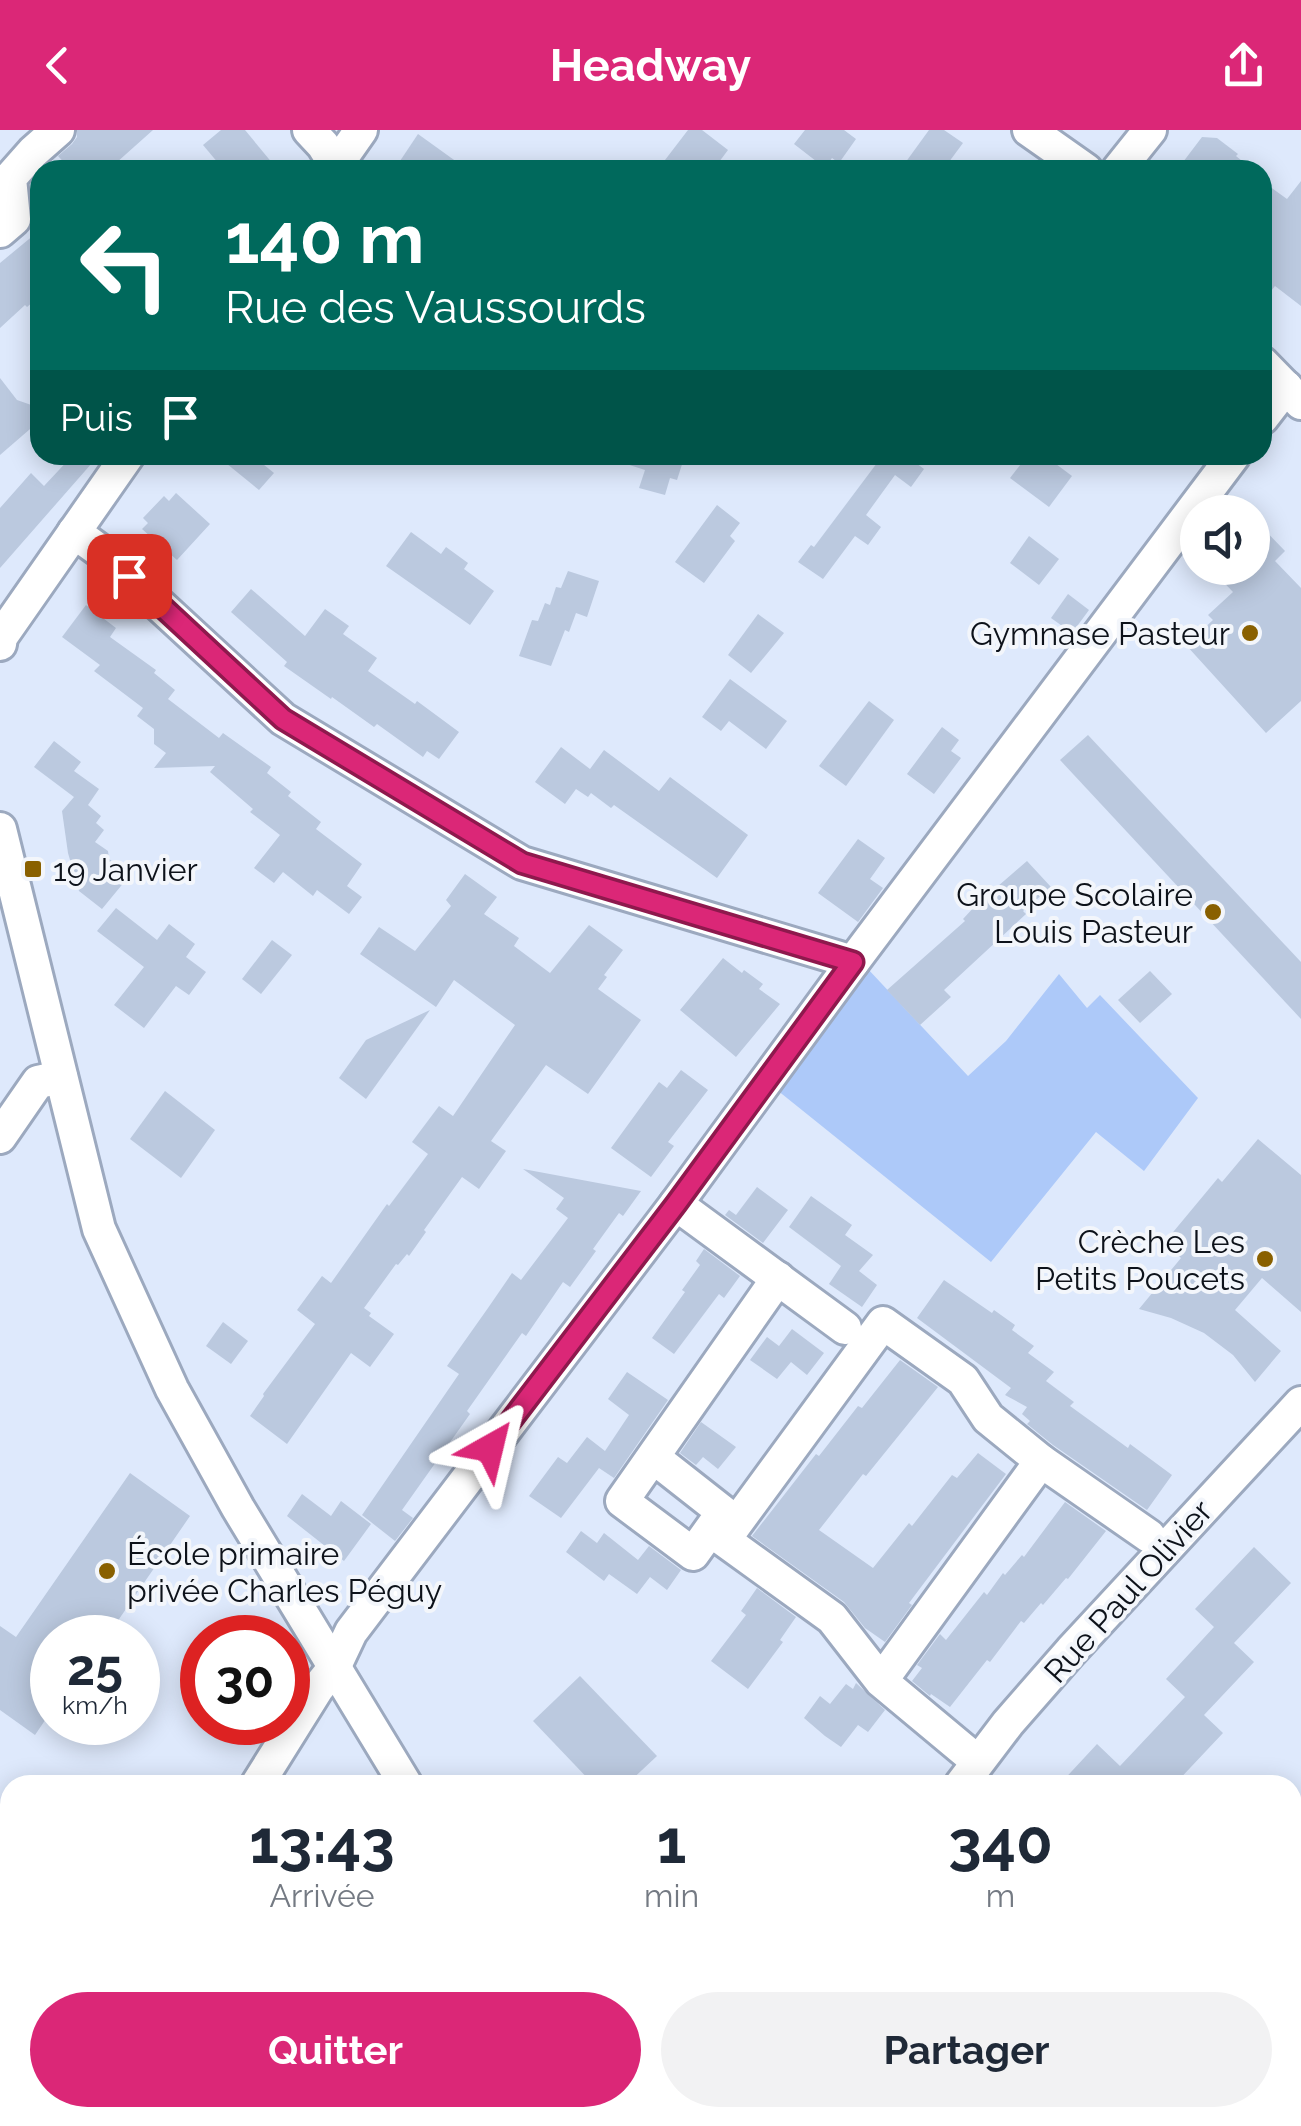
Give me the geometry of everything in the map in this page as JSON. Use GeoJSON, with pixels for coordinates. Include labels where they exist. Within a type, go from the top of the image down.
{"type":"FeatureCollection","features":[{"type":"Feature","properties":{"kind":"street"},"geometry":{"type":"LineString","coordinates":[[0,231],[14,219],[10,178],[58,130]]}},
{"type":"Feature","properties":{"kind":"street"},"geometry":{"type":"LineString","coordinates":[[309,130],[323,144],[331,160]]}},
{"type":"Feature","properties":{"kind":"street"},"geometry":{"type":"LineString","coordinates":[[340,160],[361,130]]}},
{"type":"Feature","properties":{"kind":"street"},"geometry":{"type":"LineString","coordinates":[[1029,130],[1072,160]]}},
{"type":"Feature","properties":{"kind":"street"},"geometry":{"type":"LineString","coordinates":[[1126,160],[1150,130]]}},
{"type":"Feature","properties":{"kind":"street"},"geometry":{"type":"LineString","coordinates":[[1272,373],[1293,395],[1272,411]]}},
{"type":"Feature","properties":{"kind":"street"},"geometry":{"type":"LineString","coordinates":[[0,639],[121,465]]}},
{"type":"Feature","properties":{"kind":"street"},"geometry":{"type":"LineString","coordinates":[[263,1775],[334,1668],[352,1632],[1226,465]]}},
{"type":"Feature","properties":{"kind":"street"},"geometry":{"type":"LineString","coordinates":[[74,532],[103,553],[283,719],[522,863],[853,962]]}},
{"type":"Feature","properties":{"kind":"street"},"geometry":{"type":"LineString","coordinates":[[0,829],[99,1229],[172,1389],[238,1508],[400,1775]]}},
{"type":"Feature","properties":{"kind":"street"},"geometry":{"type":"LineString","coordinates":[[0,1137],[38,1082],[61,1077]]}},
{"type":"Feature","properties":{"kind":"street"},"geometry":{"type":"LineString","coordinates":[[676,1204],[845,1328]]}},
{"type":"Feature","properties":{"kind":"street"},"geometry":{"type":"LineString","coordinates":[[653,1457],[778,1278]]}},
{"type":"Feature","properties":{"kind":"street"},"geometry":{"type":"LineString","coordinates":[[969,1773],[881,1681],[832,1618],[724,1540],[883,1323],[962,1380],[988,1418],[1041,1461],[1148,1536]]}},
{"type":"Feature","properties":{"kind":"street","name":"Rue Paul Olivier"},"geometry":{"type":"LineString","coordinates":[[969,1773],[1072,1651],[1301,1402]]}},
{"type":"Feature","properties":{"kind":"street"},"geometry":{"type":"LineString","coordinates":[[881,1681],[1041,1461]]}},
{"type":"Feature","properties":{"kind":"shaded area"},"geometry":{"type":"Polygon","coordinates":[[[867,968],[968,1076],[1006,1041],[1059,974],[1087,1008],[1100,995],[1198,1098],[1144,1171],[1096,1132],[991,1262],[777,1090],[867,968]]]}},
{"type":"Feature","properties":{"kind":"building"},"geometry":{"type":"Polygon","coordinates":[[[77,130],[153,130],[119,160],[62,160],[58,156],[77,137],[77,130]]]}},
{"type":"Feature","properties":{"kind":"building"},"geometry":{"type":"Polygon","coordinates":[[[221,130],[245,130],[270,160],[216,160],[203,145],[221,130]]]}},
{"type":"Feature","properties":{"kind":"building"},"geometry":{"type":"Polygon","coordinates":[[[688,130],[702,130],[728,150],[720,160],[665,160],[688,130]]]}},
{"type":"Feature","properties":{"kind":"building"},"geometry":{"type":"Polygon","coordinates":[[[805,130],[844,130],[856,139],[841,160],[815,160],[794,144],[805,130]]]}},
{"type":"Feature","properties":{"kind":"building"},"geometry":{"type":"Polygon","coordinates":[[[929,130],[944,130],[963,143],[950,160],[907,160],[929,130]]]}},
{"type":"Feature","properties":{"kind":"building"},"geometry":{"type":"Polygon","coordinates":[[[418,134],[454,160],[401,160],[418,134]]]}},
{"type":"Feature","properties":{"kind":"building"},"geometry":{"type":"Polygon","coordinates":[[[1202,137],[1217,138],[1241,160],[1185,160],[1202,137]]]}},
{"type":"Feature","properties":{"kind":"building"},"geometry":{"type":"Polygon","coordinates":[[[1301,181],[1301,306],[1275,286],[1272,290],[1272,188],[1287,199],[1301,181]]]}},
{"type":"Feature","properties":{"kind":"building"},"geometry":{"type":"Polygon","coordinates":[[[30,238],[30,304],[0,328],[0,263],[30,238]]]}},
{"type":"Feature","properties":{"kind":"building"},"geometry":{"type":"Polygon","coordinates":[[[0,378],[17,400],[30,405],[30,429],[0,455],[0,378]]]}},
{"type":"Feature","properties":{"kind":"building"},"geometry":{"type":"Polygon","coordinates":[[[64,465],[90,465],[0,568],[0,508],[31,473],[44,486],[64,465]]]}},
{"type":"Feature","properties":{"kind":"building"},"geometry":{"type":"Polygon","coordinates":[[[228,465],[264,465],[274,473],[259,490],[228,465]]]}},
{"type":"Feature","properties":{"kind":"building"},"geometry":{"type":"Polygon","coordinates":[[[630,465],[682,465],[677,480],[670,478],[665,495],[639,488],[645,470],[630,465]]]}},
{"type":"Feature","properties":{"kind":"building"},"geometry":{"type":"Polygon","coordinates":[[[876,465],[919,465],[924,469],[911,487],[895,475],[866,515],[881,527],[868,545],[855,536],[823,579],[798,562],[811,545],[814,547],[876,465]]]}},
{"type":"Feature","properties":{"kind":"building"},"geometry":{"type":"Polygon","coordinates":[[[1020,465],[1057,465],[1072,476],[1049,507],[1010,478],[1020,465]]]}},
{"type":"Feature","properties":{"kind":"building"},"geometry":{"type":"Polygon","coordinates":[[[176,493],[210,524],[177,560],[142,529],[148,523],[143,518],[164,496],[169,501],[176,493]]]}},
{"type":"Feature","properties":{"kind":"building"},"geometry":{"type":"Polygon","coordinates":[[[717,505],[740,523],[730,536],[735,541],[704,583],[675,562],[717,505]]]}},
{"type":"Feature","properties":{"kind":"building"},"geometry":{"type":"Polygon","coordinates":[[[411,532],[441,554],[446,547],[468,563],[464,569],[494,591],[470,625],[386,566],[411,532]]]}},
{"type":"Feature","properties":{"kind":"building"},"geometry":{"type":"Polygon","coordinates":[[[1029,536],[1059,559],[1039,585],[1010,563],[1029,536]]]}},
{"type":"Feature","properties":{"kind":"building","name":"Gymnase Pasteur"},"geometry":{"type":"Polygon","coordinates":[[[1270,536],[1285,551],[1275,561],[1301,588],[1301,701],[1266,733],[1186,645],[1213,620],[1208,615],[1233,592],[1226,585],[1270,585],[1270,536]]]}},
{"type":"Feature","properties":{"kind":"building"},"geometry":{"type":"Polygon","coordinates":[[[568,571],[599,581],[587,617],[576,613],[551,666],[519,656],[532,620],[538,621],[545,603],[550,605],[556,587],[561,588],[568,571]]]}},
{"type":"Feature","properties":{"kind":"building"},"geometry":{"type":"Polygon","coordinates":[[[251,589],[305,636],[325,609],[349,626],[343,634],[377,658],[368,671],[459,732],[439,759],[427,751],[423,757],[284,666],[287,662],[231,612],[251,589]]]}},
{"type":"Feature","properties":{"kind":"building"},"geometry":{"type":"Polygon","coordinates":[[[1068,594],[1089,610],[1072,633],[1051,618],[1068,594]]]}},
{"type":"Feature","properties":{"kind":"building"},"geometry":{"type":"Polygon","coordinates":[[[86,605],[116,628],[110,637],[156,670],[154,673],[175,690],[168,699],[219,738],[223,733],[271,767],[267,773],[321,822],[316,829],[362,864],[347,886],[362,897],[349,914],[317,890],[313,896],[283,872],[274,883],[254,868],[280,835],[210,772],[215,766],[154,768],[166,753],[154,744],[154,729],[137,716],[143,708],[94,671],[100,665],[62,637],[86,605]]]}},
{"type":"Feature","properties":{"kind":"building"},"geometry":{"type":"Polygon","coordinates":[[[758,614],[784,633],[751,673],[728,655],[758,614]]]}},
{"type":"Feature","properties":{"kind":"building"},"geometry":{"type":"Polygon","coordinates":[[[730,679],[787,721],[766,749],[729,721],[721,731],[702,717],[730,679]]]}},
{"type":"Feature","properties":{"kind":"building"},"geometry":{"type":"Polygon","coordinates":[[[869,701],[894,720],[846,786],[819,766],[869,701]]]}},
{"type":"Feature","properties":{"kind":"building"},"geometry":{"type":"Polygon","coordinates":[[[942,727],[959,740],[951,751],[961,758],[934,794],[907,774],[942,727]]]}},
{"type":"Feature","properties":{"kind":"building"},"geometry":{"type":"Polygon","coordinates":[[[1088,735],[1301,962],[1301,1019],[1060,760],[1088,735]]]}},
{"type":"Feature","properties":{"kind":"building"},"geometry":{"type":"Polygon","coordinates":[[[54,741],[81,762],[74,771],[99,789],[88,805],[101,816],[96,823],[104,830],[95,842],[130,875],[102,909],[79,891],[68,853],[62,811],[74,797],[34,767],[54,741]]]}},
{"type":"Feature","properties":{"kind":"building"},"geometry":{"type":"Polygon","coordinates":[[[561,747],[590,769],[604,750],[659,791],[670,777],[748,835],[717,878],[614,805],[611,808],[591,793],[588,797],[576,789],[565,804],[535,782],[561,747]]]}},
{"type":"Feature","properties":{"kind":"building"},"geometry":{"type":"Polygon","coordinates":[[[858,839],[885,858],[870,879],[883,888],[858,922],[818,893],[858,839]]]}},
{"type":"Feature","properties":{"kind":"building"},"geometry":{"type":"Polygon","coordinates":[[[1027,861],[1051,887],[944,990],[951,997],[920,1025],[887,990],[1027,861]]]}},
{"type":"Feature","properties":{"kind":"building"},"geometry":{"type":"Polygon","coordinates":[[[465,874],[497,897],[484,914],[519,938],[514,946],[550,973],[589,925],[623,950],[598,989],[641,1020],[588,1094],[546,1065],[491,1141],[506,1151],[479,1189],[462,1177],[409,1256],[396,1264],[364,1308],[394,1334],[370,1367],[351,1353],[287,1444],[250,1416],[315,1324],[297,1310],[322,1276],[331,1283],[428,1154],[412,1142],[439,1106],[453,1116],[515,1025],[454,980],[436,1007],[360,954],[379,927],[415,951],[451,906],[446,900],[465,874]]]}},
{"type":"Feature","properties":{"kind":"building"},"geometry":{"type":"Polygon","coordinates":[[[116,908],[157,940],[169,924],[195,944],[186,957],[206,972],[189,995],[176,986],[144,1028],[114,1005],[144,967],[97,931],[116,908]]]}},
{"type":"Feature","properties":{"kind":"building"},"geometry":{"type":"Polygon","coordinates":[[[272,940],[292,955],[261,994],[242,979],[272,940]]]}},
{"type":"Feature","properties":{"kind":"building"},"geometry":{"type":"Polygon","coordinates":[[[723,958],[763,984],[759,989],[780,1004],[736,1057],[680,1010],[723,958]]]}},
{"type":"Feature","properties":{"kind":"building"},"geometry":{"type":"Polygon","coordinates":[[[1150,971],[1172,994],[1140,1023],[1118,1000],[1150,971]]]}},
{"type":"Feature","properties":{"kind":"building"},"geometry":{"type":"Polygon","coordinates":[[[430,1010],[366,1099],[339,1078],[366,1040],[430,1010]]]}},
{"type":"Feature","properties":{"kind":"building"},"geometry":{"type":"Polygon","coordinates":[[[681,1070],[708,1090],[668,1142],[674,1146],[651,1177],[611,1148],[659,1082],[667,1088],[681,1070]]]}},
{"type":"Feature","properties":{"kind":"building"},"geometry":{"type":"Polygon","coordinates":[[[165,1091],[215,1130],[181,1178],[130,1139],[165,1091]]]}},
{"type":"Feature","properties":{"kind":"building","name":"Crèche Les Petits Poucets"},"geometry":{"type":"Polygon","coordinates":[[[1258,1139],[1301,1175],[1301,1312],[1262,1278],[1235,1310],[1281,1351],[1255,1382],[1233,1355],[1204,1333],[1139,1309],[1181,1258],[1164,1243],[1218,1178],[1222,1182],[1258,1139]]]}},
{"type":"Feature","properties":{"kind":"building"},"geometry":{"type":"Polygon","coordinates":[[[523,1169],[641,1191],[623,1216],[619,1213],[570,1287],[563,1282],[526,1336],[522,1333],[467,1411],[470,1414],[402,1510],[413,1518],[395,1541],[362,1515],[459,1374],[447,1366],[512,1273],[521,1280],[568,1218],[556,1209],[564,1198],[523,1169]]]}},
{"type":"Feature","properties":{"kind":"building"},"geometry":{"type":"Polygon","coordinates":[[[757,1187],[788,1210],[763,1243],[725,1215],[729,1210],[736,1215],[757,1187]]]}},
{"type":"Feature","properties":{"kind":"building"},"geometry":{"type":"Polygon","coordinates":[[[811,1196],[852,1225],[845,1235],[873,1255],[859,1271],[877,1285],[862,1307],[829,1284],[841,1266],[789,1227],[811,1196]]]}},
{"type":"Feature","properties":{"kind":"building"},"geometry":{"type":"Polygon","coordinates":[[[704,1249],[740,1276],[724,1298],[719,1294],[674,1354],[652,1338],[685,1292],[682,1290],[700,1265],[696,1261],[704,1249]]]}},
{"type":"Feature","properties":{"kind":"building"},"geometry":{"type":"Polygon","coordinates":[[[944,1280],[1015,1325],[1012,1330],[1034,1346],[1028,1353],[1054,1372],[1046,1381],[1074,1402],[1070,1406],[1172,1475],[1147,1510],[1027,1424],[1030,1421],[1022,1414],[1027,1407],[1005,1395],[1011,1388],[917,1318],[944,1280]]]}},
{"type":"Feature","properties":{"kind":"building"},"geometry":{"type":"Polygon","coordinates":[[[223,1322],[248,1341],[231,1364],[206,1346],[223,1322]]]}},
{"type":"Feature","properties":{"kind":"building"},"geometry":{"type":"Polygon","coordinates":[[[792,1329],[824,1353],[807,1375],[791,1362],[777,1379],[750,1360],[767,1337],[779,1346],[792,1329]]]}},
{"type":"Feature","properties":{"kind":"building"},"geometry":{"type":"Polygon","coordinates":[[[900,1360],[938,1387],[819,1530],[873,1568],[952,1475],[957,1478],[978,1453],[1006,1474],[909,1603],[912,1605],[885,1642],[865,1628],[844,1602],[752,1536],[816,1454],[819,1456],[858,1406],[862,1408],[900,1360]]]}},
{"type":"Feature","properties":{"kind":"building"},"geometry":{"type":"Polygon","coordinates":[[[627,1372],[668,1400],[614,1478],[599,1468],[561,1518],[529,1496],[558,1457],[567,1463],[587,1437],[605,1451],[629,1415],[608,1399],[627,1372]]]}},
{"type":"Feature","properties":{"kind":"building"},"geometry":{"type":"Polygon","coordinates":[[[701,1422],[736,1447],[718,1469],[703,1457],[696,1465],[680,1453],[701,1422]]]}},
{"type":"Feature","properties":{"kind":"building","name":"École primaire privée Charles Péguy"},"geometry":{"type":"Polygon","coordinates":[[[130,1473],[190,1516],[122,1615],[31,1615],[130,1473]]]}},
{"type":"Feature","properties":{"kind":"building"},"geometry":{"type":"Polygon","coordinates":[[[302,1494],[331,1516],[341,1501],[371,1524],[344,1561],[287,1516],[302,1494]]]}},
{"type":"Feature","properties":{"kind":"building"},"geometry":{"type":"Polygon","coordinates":[[[1065,1502],[1106,1531],[1068,1579],[1024,1623],[1021,1621],[950,1707],[930,1696],[912,1681],[922,1668],[917,1665],[940,1634],[946,1640],[984,1592],[987,1595],[1003,1573],[1024,1557],[1065,1502]]]}},
{"type":"Feature","properties":{"kind":"building"},"geometry":{"type":"Polygon","coordinates":[[[581,1531],[597,1543],[604,1533],[638,1560],[649,1546],[681,1570],[667,1590],[650,1577],[637,1594],[609,1574],[604,1581],[566,1552],[581,1531]]]}},
{"type":"Feature","properties":{"kind":"building"},"geometry":{"type":"Polygon","coordinates":[[[1254,1547],[1291,1583],[1234,1643],[1254,1662],[1204,1715],[1223,1733],[1183,1775],[1068,1775],[1097,1744],[1120,1766],[1185,1697],[1166,1679],[1214,1627],[1195,1609],[1254,1547]]]}},
{"type":"Feature","properties":{"kind":"building"},"geometry":{"type":"Polygon","coordinates":[[[757,1588],[796,1617],[780,1640],[783,1642],[748,1689],[711,1661],[746,1615],[741,1611],[757,1588]]]}},
{"type":"Feature","properties":{"kind":"building","name":"École primaire privée Charles Péguy"},"geometry":{"type":"Polygon","coordinates":[[[30,1617],[30,1731],[0,1710],[0,1626],[16,1637],[30,1617]]]}},
{"type":"Feature","properties":{"kind":"building"},"geometry":{"type":"Polygon","coordinates":[[[580,1676],[657,1756],[637,1775],[584,1775],[533,1721],[580,1676]]]}},
{"type":"Feature","properties":{"kind":"building"},"geometry":{"type":"Polygon","coordinates":[[[856,1683],[885,1710],[868,1732],[858,1725],[841,1747],[804,1718],[820,1696],[830,1704],[846,1684],[853,1689],[856,1683]]]}},
{"type":"Feature","properties":{"kind":"place","name":"Gymnase Pasteur"},"geometry":{"type":"Point","coordinates":[1250,633]}},
{"type":"Feature","properties":{"kind":"place","name":"19 Janvier"},"geometry":{"type":"Point","coordinates":[33,869]}},
{"type":"Feature","properties":{"kind":"place","name":"Groupe Scolaire Louis Pasteur"},"geometry":{"type":"Point","coordinates":[1213,912]}},
{"type":"Feature","properties":{"kind":"place","name":"Crèche Les Petits Poucets"},"geometry":{"type":"Point","coordinates":[1265,1259]}},
{"type":"Feature","properties":{"kind":"place","name":"École primaire privée Charles Péguy"},"geometry":{"type":"Point","coordinates":[107,1571]}},
{"type":"Feature","properties":{"kind":"route"},"geometry":{"type":"LineString","coordinates":[[129,576],[283,719],[522,863],[853,962],[676,1204],[490,1448]]}}]}
